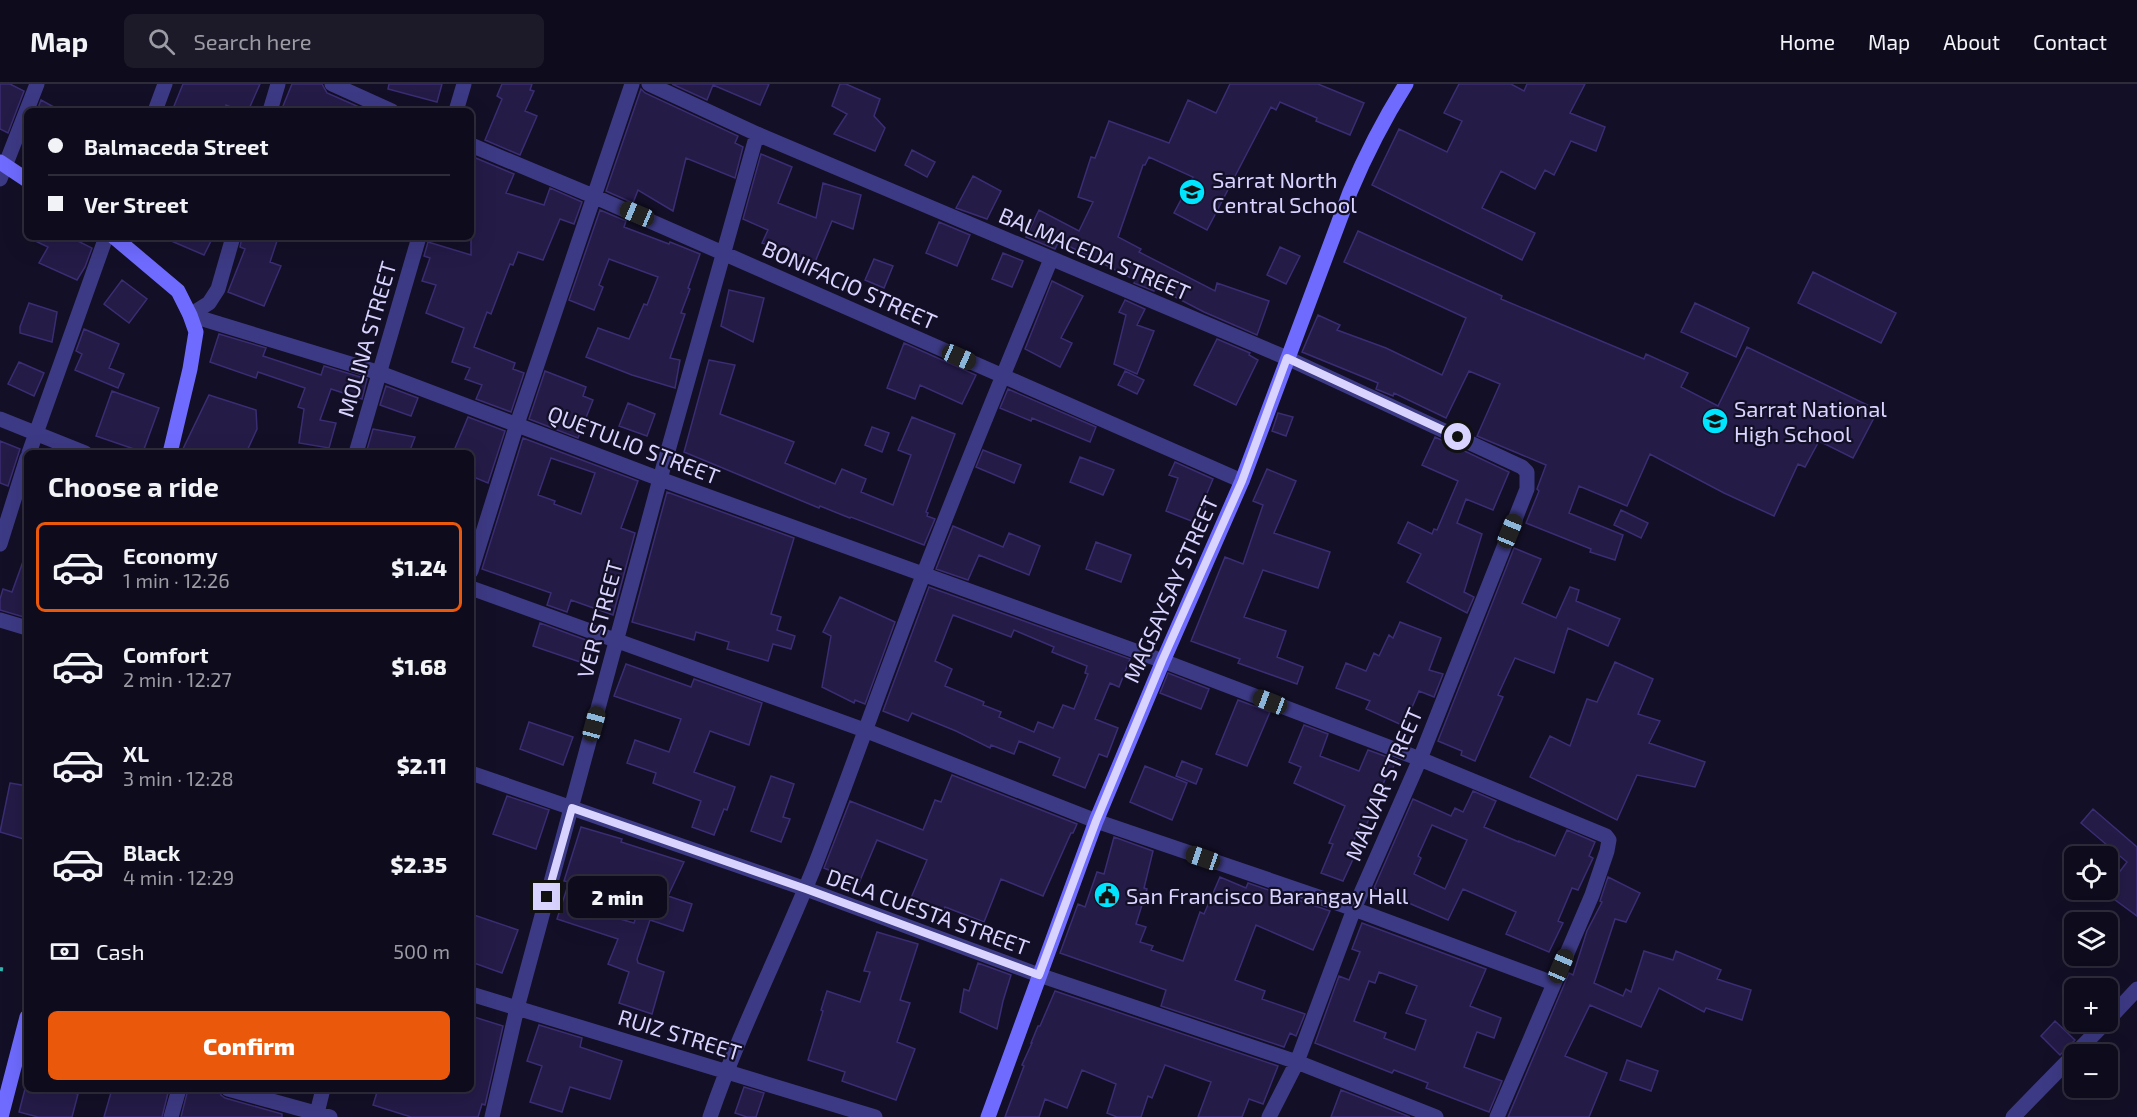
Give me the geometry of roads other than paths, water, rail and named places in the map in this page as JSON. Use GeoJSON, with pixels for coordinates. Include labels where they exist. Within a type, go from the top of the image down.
{"type":"FeatureCollection","features":[{"type":"Feature","properties":{"kind":"main road","name":"MAGSAYSAY STREET"},"geometry":{"type":"LineString","coordinates":[[988,1117],[1096,821],[1162,661],[1242,481],[1366,152],[1406,84]]}},
{"type":"Feature","properties":{"kind":"main road"},"geometry":{"type":"LineString","coordinates":[[2,169],[24,179]]}},
{"type":"Feature","properties":{"kind":"main road"},"geometry":{"type":"LineString","coordinates":[[118,240],[178,291],[190,315],[195,332],[190,369],[171,450]]}},
{"type":"Feature","properties":{"kind":"main road"},"geometry":{"type":"LineString","coordinates":[[1,1117],[24,1037]]}},
{"type":"Feature","properties":{"kind":"street"},"geometry":{"type":"LineString","coordinates":[[27,108],[37,84]]}},
{"type":"Feature","properties":{"kind":"street"},"geometry":{"type":"LineString","coordinates":[[156,108],[165,84]]}},
{"type":"Feature","properties":{"kind":"street"},"geometry":{"type":"LineString","coordinates":[[271,108],[278,84]]}},
{"type":"Feature","properties":{"kind":"street"},"geometry":{"type":"LineString","coordinates":[[332,84],[385,108]]}},
{"type":"Feature","properties":{"kind":"street"},"geometry":{"type":"LineString","coordinates":[[457,108],[464,84]]}},
{"type":"Feature","properties":{"kind":"street"},"geometry":{"type":"LineString","coordinates":[[474,561],[517,424],[632,84]]}},
{"type":"Feature","properties":{"kind":"street","name":"BALMACEDA STREET"},"geometry":{"type":"LineString","coordinates":[[649,84],[756,134],[1287,358],[1522,467]]}},
{"type":"Feature","properties":{"kind":"street"},"geometry":{"type":"LineString","coordinates":[[2,169],[24,116]]}},
{"type":"Feature","properties":{"kind":"street","name":"VER STREET"},"geometry":{"type":"LineString","coordinates":[[492,1117],[517,1008],[756,134]]}},
{"type":"Feature","properties":{"kind":"street","name":"BONIFACIO STREET"},"geometry":{"type":"LineString","coordinates":[[474,147],[723,252],[1242,481]]}},
{"type":"Feature","properties":{"kind":"street"},"geometry":{"type":"LineString","coordinates":[[29,450],[105,240]]}},
{"type":"Feature","properties":{"kind":"street"},"geometry":{"type":"LineString","coordinates":[[190,315],[209,303],[218,290],[232,240]]}},
{"type":"Feature","properties":{"kind":"street","name":"MOLINA STREET"},"geometry":{"type":"LineString","coordinates":[[357,450],[418,240]]}},
{"type":"Feature","properties":{"kind":"street"},"geometry":{"type":"LineString","coordinates":[[710,1117],[726,1072],[806,889],[924,575],[1002,376],[1052,259]]}},
{"type":"Feature","properties":{"kind":"street","name":"QUETULIO STREET"},"geometry":{"type":"LineString","coordinates":[[190,315],[380,373],[660,479],[1162,661],[1420,759],[1606,836],[1609,840],[1607,851],[1592,895],[1553,983]]}},
{"type":"Feature","properties":{"kind":"street"},"geometry":{"type":"LineString","coordinates":[[0,419],[78,450]]}},
{"type":"Feature","properties":{"kind":"street","name":"MALVAR STREET"},"geometry":{"type":"LineString","coordinates":[[1269,1117],[1297,1062],[1354,909],[1420,759],[1527,489],[1527,472],[1522,467]]}},
{"type":"Feature","properties":{"kind":"street"},"geometry":{"type":"LineString","coordinates":[[0,544],[24,468]]}},
{"type":"Feature","properties":{"kind":"street"},"geometry":{"type":"LineString","coordinates":[[474,589],[867,730],[1096,821],[1354,909],[1553,983],[1497,1117]]}},
{"type":"Feature","properties":{"kind":"street"},"geometry":{"type":"LineString","coordinates":[[0,620],[24,627]]}},
{"type":"Feature","properties":{"kind":"street","name":"DELA CUESTA STREET"},"geometry":{"type":"LineString","coordinates":[[474,774],[806,889],[1039,975],[1297,1062],[1436,1117]]}},
{"type":"Feature","properties":{"kind":"street"},"geometry":{"type":"LineString","coordinates":[[2118,1009],[2137,989]]}},
{"type":"Feature","properties":{"kind":"street","name":"RUIZ STREET"},"geometry":{"type":"LineString","coordinates":[[474,995],[875,1117]]}},
{"type":"Feature","properties":{"kind":"street"},"geometry":{"type":"LineString","coordinates":[[2013,1117],[2096,1032]]}},
{"type":"Feature","properties":{"kind":"street"},"geometry":{"type":"LineString","coordinates":[[171,1117],[178,1092]]}},
{"type":"Feature","properties":{"kind":"street"},"geometry":{"type":"LineString","coordinates":[[238,1092],[321,1116],[323,1092]]}},
{"type":"Feature","properties":{"kind":"place","name":"Sarrat North Central School"},"geometry":{"type":"Point","coordinates":[1192,192]}},
{"type":"Feature","properties":{"kind":"place","name":"Sarrat National High School"},"geometry":{"type":"Point","coordinates":[1715,421]}},
{"type":"Feature","properties":{"kind":"place","name":"San Francisco Barangay Hall"},"geometry":{"type":"Point","coordinates":[1107,895]}}]}
